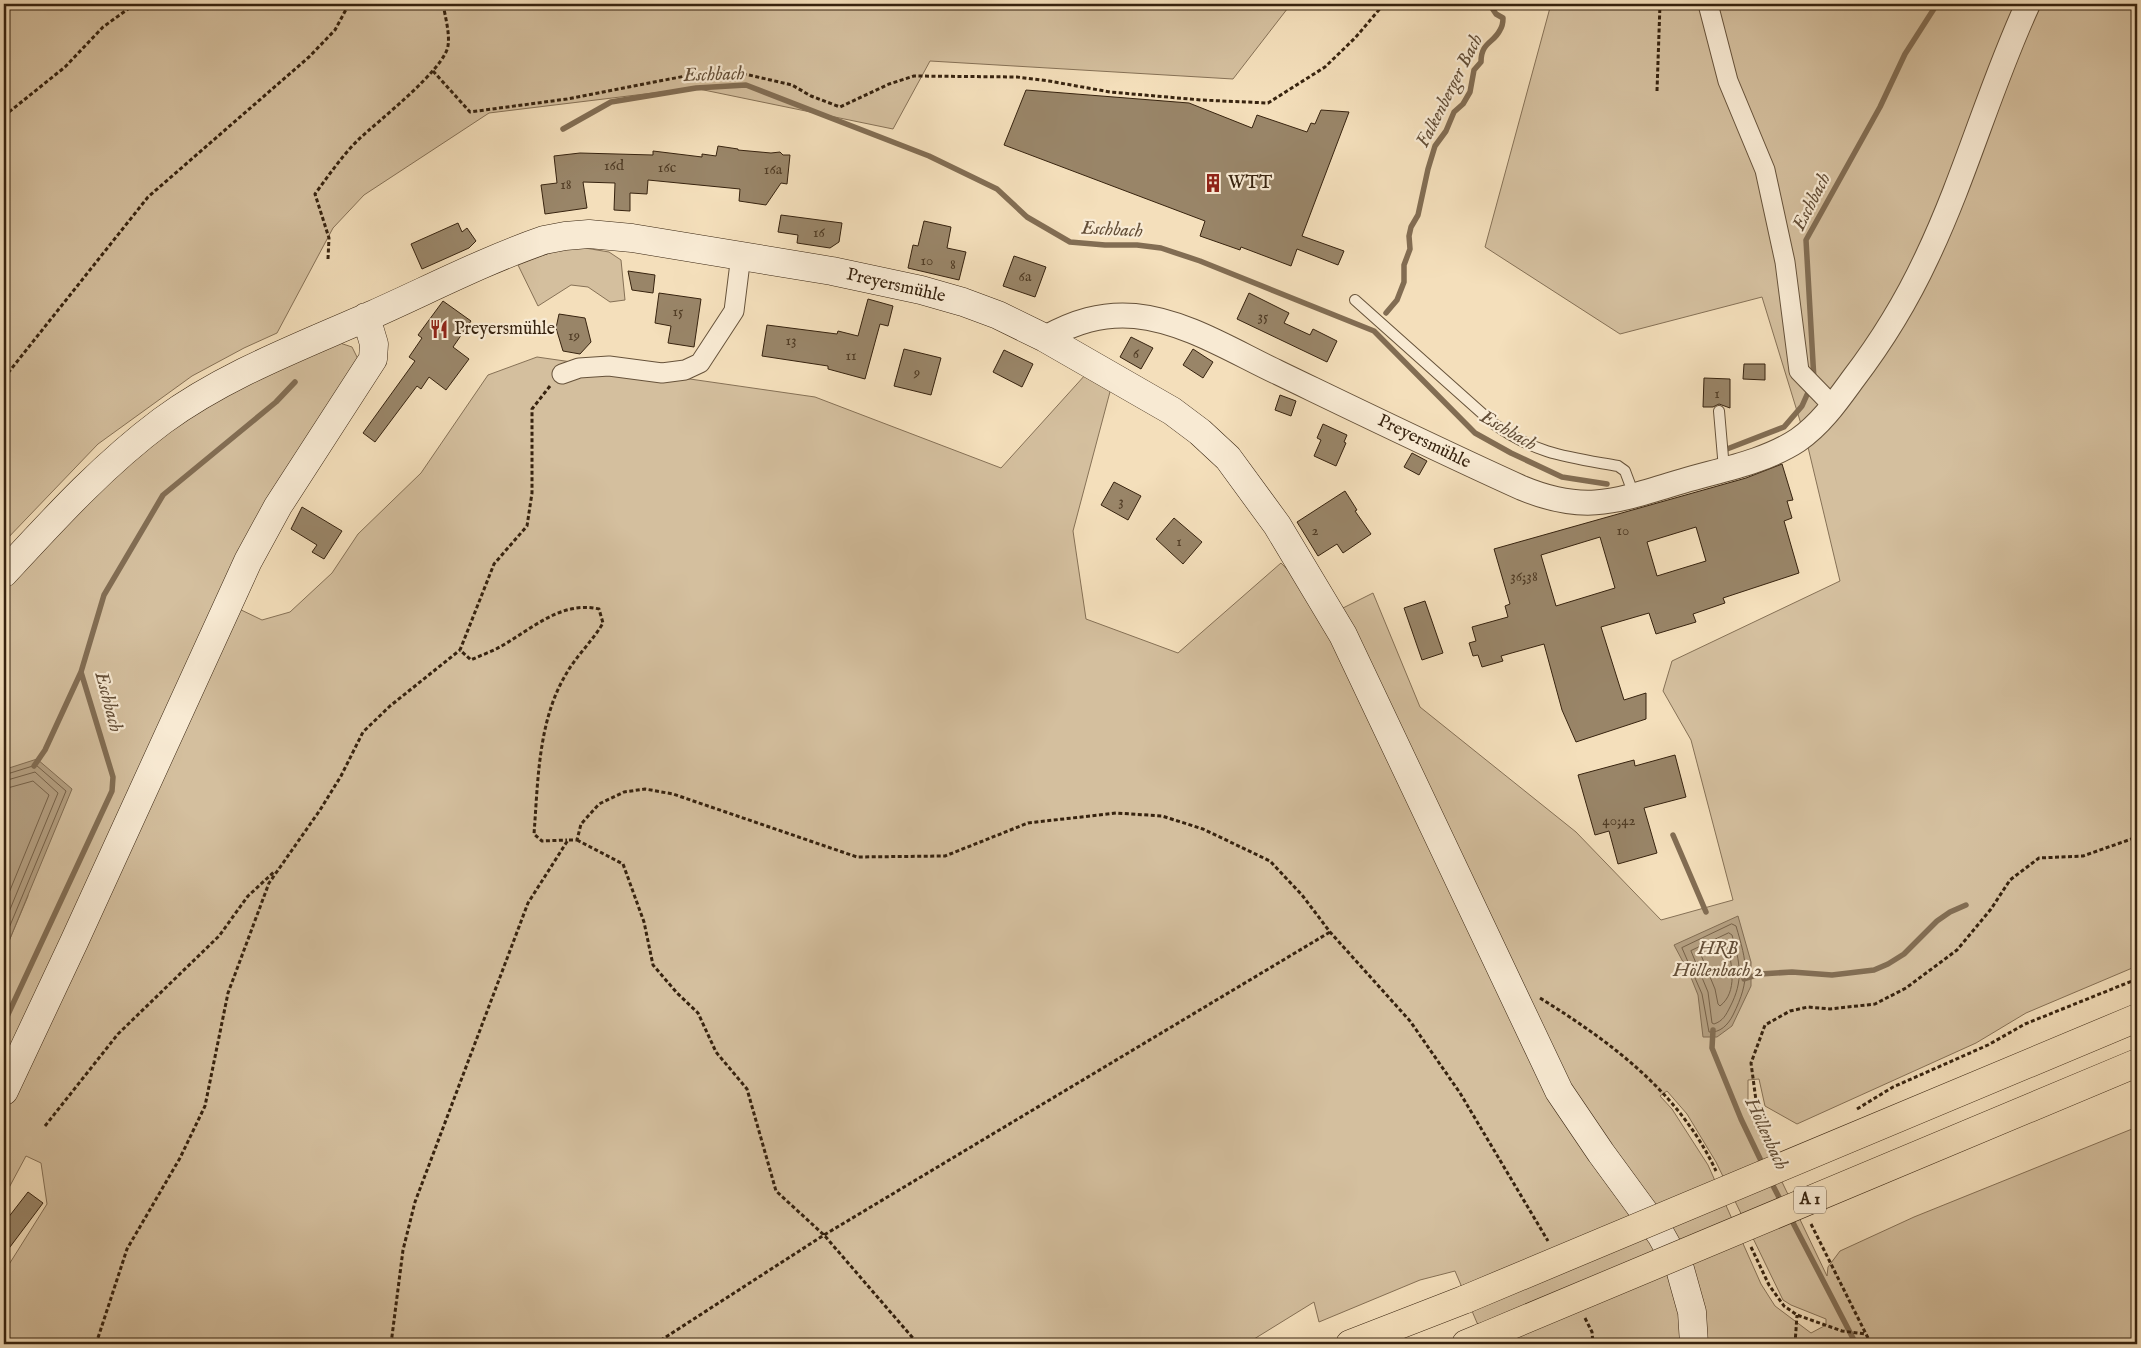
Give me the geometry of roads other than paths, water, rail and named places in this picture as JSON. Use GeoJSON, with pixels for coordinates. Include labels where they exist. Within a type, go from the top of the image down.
{"type":"FeatureCollection","features":[{"type":"Feature","properties":{"kind":"highway","name":"A 1"},"geometry":{"type":"LineString","coordinates":[[1350,1344],[1466,1299],[2137,1018]]}},
{"type":"Feature","properties":{"kind":"highway","name":"A 1"},"geometry":{"type":"LineString","coordinates":[[1474,1341],[2137,1063]]}},
{"type":"Feature","properties":{"kind":"main road","name":"Preyersmühle"},"geometry":{"type":"LineString","coordinates":[[4,572],[96,476],[173,413],[237,375],[531,244],[566,236],[589,234],[632,238],[832,271],[921,290],[963,302],[1045,338],[1172,411],[1200,432],[1228,458],[1301,563],[1343,635],[1559,1091],[1600,1153],[1661,1235],[1680,1269],[1692,1312],[1694,1344]]}},
{"type":"Feature","properties":{"kind":"main road"},"geometry":{"type":"LineString","coordinates":[[4,1091],[248,561],[278,506],[373,359],[374,344],[366,317]]}},
{"type":"Feature","properties":{"kind":"street"},"geometry":{"type":"LineString","coordinates":[[1708,4],[1728,81],[1765,170],[1785,262],[1799,371],[1827,400]]}},
{"type":"Feature","properties":{"kind":"street","name":"Preyersmühle"},"geometry":{"type":"LineString","coordinates":[[1045,338],[1075,322],[1100,317],[1153,318],[1178,326],[1209,340],[1467,464],[1536,494],[1571,503],[1601,504],[1724,469],[1780,450],[1808,432],[1827,400],[1881,340],[1927,257],[2028,4]]}},
{"type":"Feature","properties":{"kind":"street"},"geometry":{"type":"LineString","coordinates":[[562,374],[579,368],[609,366],[662,372],[685,370],[700,363],[734,311],[741,256]]}},
{"type":"Feature","properties":{"kind":"lane"},"geometry":{"type":"LineString","coordinates":[[1355,300],[1383,323],[1475,409],[1517,440],[1547,453],[1618,466],[1625,471],[1634,495]]}},
{"type":"Feature","properties":{"kind":"lane"},"geometry":{"type":"LineString","coordinates":[[1719,411],[1724,469]]}},
{"type":"Feature","properties":{"kind":"water"},"geometry":{"type":"Polygon","coordinates":[[[37,759],[72,789],[4,953],[4,772],[6,769],[37,759]]]}},
{"type":"Feature","properties":{"kind":"water","name":"HRB Höllenbach 2"},"geometry":{"type":"Polygon","coordinates":[[[1738,916],[1751,962],[1751,986],[1732,1026],[1717,1037],[1703,1037],[1698,995],[1674,945],[1738,916]]]}},
{"type":"Feature","properties":{"kind":"waterway","name":"Falkenberger Bach"},"geometry":{"type":"LineString","coordinates":[[1386,313],[1397,300],[1404,282],[1404,265],[1410,249],[1409,236],[1411,227],[1418,215],[1435,146],[1446,131],[1454,112],[1463,104],[1470,92],[1474,70],[1481,62],[1483,50],[1501,27],[1503,18],[1496,14],[1492,8],[1496,4]]}},
{"type":"Feature","properties":{"kind":"waterway","name":"Eschbach"},"geometry":{"type":"LineString","coordinates":[[1814,380],[1806,240],[1880,107],[1905,54],[1937,4]]}},
{"type":"Feature","properties":{"kind":"waterway","name":"Eschbach"},"geometry":{"type":"LineString","coordinates":[[563,129],[611,102],[696,88],[746,85],[929,156],[997,189],[1027,217],[1070,242],[1161,248],[1200,261],[1374,331],[1475,433],[1511,453],[1562,477],[1607,484]]}},
{"type":"Feature","properties":{"kind":"waterway","name":"Eschbach"},"geometry":{"type":"LineString","coordinates":[[4,1023],[112,791],[113,777],[81,672],[104,595],[163,495],[276,402],[295,382]]}},
{"type":"Feature","properties":{"kind":"waterway","name":"Eschbach"},"geometry":{"type":"LineString","coordinates":[[1727,449],[1784,427],[1802,406],[1810,388]]}},
{"type":"Feature","properties":{"kind":"waterway"},"geometry":{"type":"LineString","coordinates":[[34,766],[45,750],[81,672]]}},
{"type":"Feature","properties":{"kind":"waterway","name":"Höllenbach"},"geometry":{"type":"LineString","coordinates":[[1673,835],[1706,912]]}},
{"type":"Feature","properties":{"kind":"waterway"},"geometry":{"type":"LineString","coordinates":[[1744,979],[1760,974],[1792,972],[1832,975],[1874,970],[1904,954],[1937,921],[1950,912],[1966,905]]}},
{"type":"Feature","properties":{"kind":"waterway","name":"Höllenbach"},"geometry":{"type":"LineString","coordinates":[[1713,1030],[1712,1048],[1741,1119],[1764,1167]]}},
{"type":"Feature","properties":{"kind":"waterway","name":"Höllenbach"},"geometry":{"type":"LineString","coordinates":[[1770,1180],[1782,1203]]}},
{"type":"Feature","properties":{"kind":"waterway","name":"Höllenbach"},"geometry":{"type":"LineString","coordinates":[[1790,1217],[1856,1344]]}},
{"type":"Feature","properties":{"kind":"place","name":"WTT"},"geometry":{"type":"Point","coordinates":[1213,183]}},
{"type":"Feature","properties":{"kind":"place","name":"Preyersmühle"},"geometry":{"type":"Point","coordinates":[439,329]}}]}
